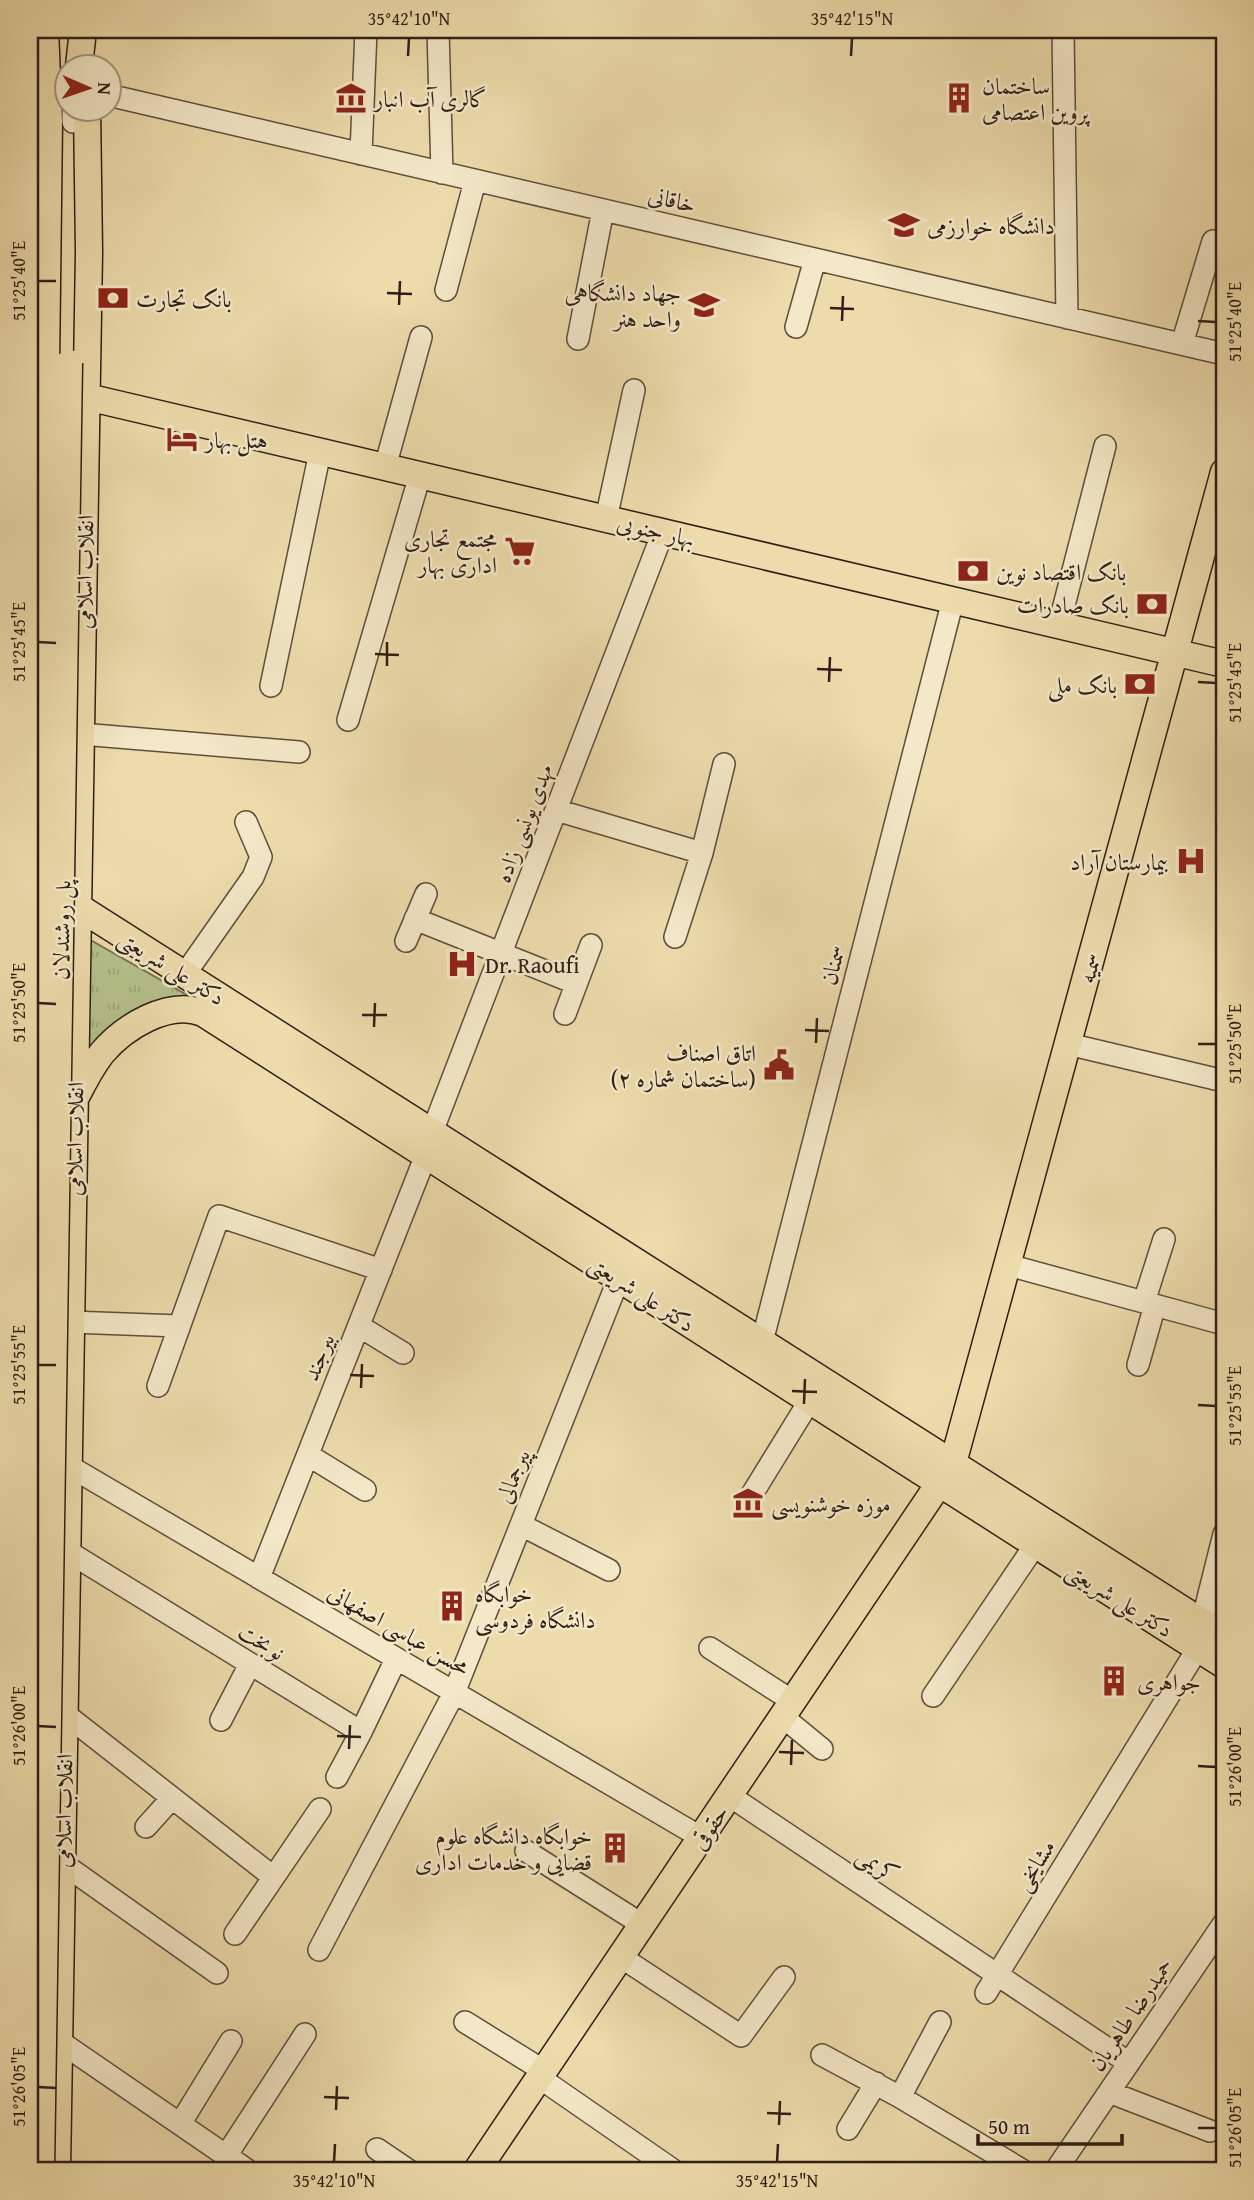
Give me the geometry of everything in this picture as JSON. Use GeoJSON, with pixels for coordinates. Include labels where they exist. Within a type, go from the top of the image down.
{"type":"FeatureCollection","features":[{"type":"Feature","properties":{"kind":"main road","name":"انقلاب اسلامی"},"geometry":{"type":"LineString","coordinates":[[43,30],[52,57]]}},
{"type":"Feature","properties":{"kind":"main road","name":"انقلاب اسلامی"},"geometry":{"type":"LineString","coordinates":[[30,160],[43,30]]}},
{"type":"Feature","properties":{"kind":"main road"},"geometry":{"type":"LineString","coordinates":[[81,52],[84,30]]}},
{"type":"Feature","properties":{"kind":"main road"},"geometry":{"type":"LineString","coordinates":[[84,30],[85,52]]}},
{"type":"Feature","properties":{"kind":"main road","name":"انقلاب اسلامی"},"geometry":{"type":"LineString","coordinates":[[57,364],[71,122]]}},
{"type":"Feature","properties":{"kind":"main road","name":"انقلاب اسلامی"},"geometry":{"type":"LineString","coordinates":[[57,2170],[89,252],[72,122]]}},
{"type":"Feature","properties":{"kind":"main road","name":"پل روشندلان"},"geometry":{"type":"LineString","coordinates":[[30,1722],[57,364]]}},
{"type":"Feature","properties":{"kind":"main road","name":"پل روشندلان"},"geometry":{"type":"LineString","coordinates":[[41,2170],[57,364]]}},
{"type":"Feature","properties":{"kind":"main road","name":"بهار جنوبی"},"geometry":{"type":"LineString","coordinates":[[87,397],[1224,664]]}},
{"type":"Feature","properties":{"kind":"main road","name":"سمیه"},"geometry":{"type":"LineString","coordinates":[[947,1474],[1007,1265],[1224,472]]}},
{"type":"Feature","properties":{"kind":"main road"},"geometry":{"type":"LineString","coordinates":[[30,659],[52,669],[76,658],[83,651]]}},
{"type":"Feature","properties":{"kind":"main road"},"geometry":{"type":"LineString","coordinates":[[30,915],[40,909],[66,904],[77,906]]}},
{"type":"Feature","properties":{"kind":"main road","name":"دکتر علی شریعتی"},"geometry":{"type":"LineString","coordinates":[[77,906],[184,974],[619,1278],[810,1400],[947,1474],[1224,1636]]}},
{"type":"Feature","properties":{"kind":"main road","name":"دکتر علی شریعتی"},"geometry":{"type":"LineString","coordinates":[[75,1100],[104,1051],[130,1029],[164,1013],[194,1009],[203,1013],[762,1342],[947,1474],[1035,1545],[1224,1665]]}},
{"type":"Feature","properties":{"kind":"main road","name":"حقوقی"},"geometry":{"type":"LineString","coordinates":[[482,2168],[947,1474]]}},
{"type":"Feature","properties":{"kind":"main road"},"geometry":{"type":"LineString","coordinates":[[30,1636],[57,1638],[66,1628]]}},
{"type":"Feature","properties":{"kind":"main road"},"geometry":{"type":"LineString","coordinates":[[30,1878],[35,1880],[48,1877],[62,1865]]}},
{"type":"Feature","properties":{"kind":"main road"},"geometry":{"type":"LineString","coordinates":[[30,1917],[61,1895]]}},
{"type":"Feature","properties":{"kind":"main road"},"geometry":{"type":"LineString","coordinates":[[30,1986],[43,1988],[51,1996],[59,2030]]}},
{"type":"Feature","properties":{"kind":"street"},"geometry":{"type":"LineString","coordinates":[[53,30],[58,52]]}},
{"type":"Feature","properties":{"kind":"street"},"geometry":{"type":"LineString","coordinates":[[70,30],[71,52]]}},
{"type":"Feature","properties":{"kind":"street"},"geometry":{"type":"LineString","coordinates":[[360,154],[366,30]]}},
{"type":"Feature","properties":{"kind":"street"},"geometry":{"type":"LineString","coordinates":[[438,30],[442,173]]}},
{"type":"Feature","properties":{"kind":"street"},"geometry":{"type":"LineString","coordinates":[[1063,30],[1067,318]]}},
{"type":"Feature","properties":{"kind":"street","name":"خاقانی"},"geometry":{"type":"LineString","coordinates":[[122,98],[1224,354]]}},
{"type":"Feature","properties":{"kind":"street"},"geometry":{"type":"LineString","coordinates":[[446,290],[475,181]]}},
{"type":"Feature","properties":{"kind":"street"},"geometry":{"type":"LineString","coordinates":[[578,339],[603,210]]}},
{"type":"Feature","properties":{"kind":"street"},"geometry":{"type":"LineString","coordinates":[[1182,344],[1213,241]]}},
{"type":"Feature","properties":{"kind":"street"},"geometry":{"type":"LineString","coordinates":[[796,327],[815,259]]}},
{"type":"Feature","properties":{"kind":"street"},"geometry":{"type":"LineString","coordinates":[[385,467],[421,337]]}},
{"type":"Feature","properties":{"kind":"street"},"geometry":{"type":"LineString","coordinates":[[606,519],[634,390]]}},
{"type":"Feature","properties":{"kind":"street"},"geometry":{"type":"LineString","coordinates":[[1059,625],[1105,446]]}},
{"type":"Feature","properties":{"kind":"street"},"geometry":{"type":"LineString","coordinates":[[271,686],[320,452]]}},
{"type":"Feature","properties":{"kind":"street"},"geometry":{"type":"LineString","coordinates":[[348,720],[421,475]]}},
{"type":"Feature","properties":{"kind":"street","name":"مهدی یونسی زاده"},"geometry":{"type":"LineString","coordinates":[[429,1144],[663,532]]}},
{"type":"Feature","properties":{"kind":"street","name":"سمنان"},"geometry":{"type":"LineString","coordinates":[[762,1342],[953,600]]}},
{"type":"Feature","properties":{"kind":"street"},"geometry":{"type":"LineString","coordinates":[[81,734],[299,752]]}},
{"type":"Feature","properties":{"kind":"street"},"geometry":{"type":"LineString","coordinates":[[676,937],[702,853],[724,764]]}},
{"type":"Feature","properties":{"kind":"street"},"geometry":{"type":"LineString","coordinates":[[556,810],[702,853]]}},
{"type":"Feature","properties":{"kind":"street"},"geometry":{"type":"LineString","coordinates":[[184,974],[253,877],[261,857],[246,822]]}},
{"type":"Feature","properties":{"kind":"street"},"geometry":{"type":"LineString","coordinates":[[406,941],[426,894]]}},
{"type":"Feature","properties":{"kind":"street"},"geometry":{"type":"LineString","coordinates":[[415,919],[575,983]]}},
{"type":"Feature","properties":{"kind":"street"},"geometry":{"type":"LineString","coordinates":[[565,1014],[591,945]]}},
{"type":"Feature","properties":{"kind":"street"},"geometry":{"type":"LineString","coordinates":[[1068,1044],[1224,1081]]}},
{"type":"Feature","properties":{"kind":"street","name":"بیرجند"},"geometry":{"type":"LineString","coordinates":[[259,1578],[429,1144]]}},
{"type":"Feature","properties":{"kind":"street"},"geometry":{"type":"LineString","coordinates":[[158,1386],[219,1216],[381,1270]]}},
{"type":"Feature","properties":{"kind":"street"},"geometry":{"type":"LineString","coordinates":[[1138,1365],[1164,1239]]}},
{"type":"Feature","properties":{"kind":"street"},"geometry":{"type":"LineString","coordinates":[[1007,1265],[1224,1324]]}},
{"type":"Feature","properties":{"kind":"street","name":"پیرجمالی"},"geometry":{"type":"LineString","coordinates":[[318,1950],[454,1693],[619,1278]]}},
{"type":"Feature","properties":{"kind":"street"},"geometry":{"type":"LineString","coordinates":[[71,1322],[179,1326]]}},
{"type":"Feature","properties":{"kind":"street"},"geometry":{"type":"LineString","coordinates":[[359,1326],[402,1353]]}},
{"type":"Feature","properties":{"kind":"street"},"geometry":{"type":"LineString","coordinates":[[749,1499],[810,1400]]}},
{"type":"Feature","properties":{"kind":"street"},"geometry":{"type":"LineString","coordinates":[[308,1455],[365,1490]]}},
{"type":"Feature","properties":{"kind":"street","name":"محسن عباسی اصفهانی"},"geometry":{"type":"LineString","coordinates":[[69,1466],[702,1838]]}},
{"type":"Feature","properties":{"kind":"street"},"geometry":{"type":"LineString","coordinates":[[521,1525],[609,1570]]}},
{"type":"Feature","properties":{"kind":"street"},"geometry":{"type":"LineString","coordinates":[[1202,1622],[1224,1534]]}},
{"type":"Feature","properties":{"kind":"street"},"geometry":{"type":"LineString","coordinates":[[933,1696],[1035,1545]]}},
{"type":"Feature","properties":{"kind":"street","name":"نوبخت"},"geometry":{"type":"LineString","coordinates":[[67,1550],[361,1732]]}},
{"type":"Feature","properties":{"kind":"street"},"geometry":{"type":"LineString","coordinates":[[710,1648],[789,1709],[822,1749]]}},
{"type":"Feature","properties":{"kind":"street","name":"مشایخی"},"geometry":{"type":"LineString","coordinates":[[986,1993],[1198,1648]]}},
{"type":"Feature","properties":{"kind":"street"},"geometry":{"type":"LineString","coordinates":[[337,1777],[396,1658]]}},
{"type":"Feature","properties":{"kind":"street"},"geometry":{"type":"LineString","coordinates":[[221,1720],[250,1664]]}},
{"type":"Feature","properties":{"kind":"street"},"geometry":{"type":"LineString","coordinates":[[65,1714],[272,1876]]}},
{"type":"Feature","properties":{"kind":"street","name":"کریمی"},"geometry":{"type":"LineString","coordinates":[[730,1796],[997,1975]]}},
{"type":"Feature","properties":{"kind":"street"},"geometry":{"type":"LineString","coordinates":[[146,1828],[172,1798]]}},
{"type":"Feature","properties":{"kind":"street"},"geometry":{"type":"LineString","coordinates":[[235,1934],[320,1809]]}},
{"type":"Feature","properties":{"kind":"street"},"geometry":{"type":"LineString","coordinates":[[526,1851],[643,1926]]}},
{"type":"Feature","properties":{"kind":"street"},"geometry":{"type":"LineString","coordinates":[[62,1865],[217,1973]]}},
{"type":"Feature","properties":{"kind":"street","name":"حمیدرضا طاهریان"},"geometry":{"type":"LineString","coordinates":[[1061,2169],[1129,2063],[1216,1952],[1224,1923]]}},
{"type":"Feature","properties":{"kind":"street"},"geometry":{"type":"LineString","coordinates":[[621,1957],[741,2036],[784,1977]]}},
{"type":"Feature","properties":{"kind":"street"},"geometry":{"type":"LineString","coordinates":[[997,1975],[1129,2063]]}},
{"type":"Feature","properties":{"kind":"street"},"geometry":{"type":"LineString","coordinates":[[465,2022],[673,2170]]}},
{"type":"Feature","properties":{"kind":"street"},"geometry":{"type":"LineString","coordinates":[[900,2097],[940,2022]]}},
{"type":"Feature","properties":{"kind":"street"},"geometry":{"type":"LineString","coordinates":[[59,2030],[180,2124],[247,2170]]}},
{"type":"Feature","properties":{"kind":"street"},"geometry":{"type":"LineString","coordinates":[[226,2156],[305,2034]]}},
{"type":"Feature","properties":{"kind":"street"},"geometry":{"type":"LineString","coordinates":[[180,2124],[230,2041]]}},
{"type":"Feature","properties":{"kind":"street"},"geometry":{"type":"LineString","coordinates":[[822,2054],[1022,2170]]}},
{"type":"Feature","properties":{"kind":"street"},"geometry":{"type":"LineString","coordinates":[[848,2129],[876,2084]]}},
{"type":"Feature","properties":{"kind":"street"},"geometry":{"type":"LineString","coordinates":[[1110,2092],[1210,2131]]}},
{"type":"Feature","properties":{"kind":"street"},"geometry":{"type":"LineString","coordinates":[[377,2149],[408,2170]]}},
{"type":"Feature","properties":{"kind":"green space"},"geometry":{"type":"Polygon","coordinates":[[[87,938],[194,999],[85,1062],[87,938]]]}},
{"type":"Feature","properties":{"kind":"place","name":"گالری آب انبار"},"geometry":{"type":"Point","coordinates":[351,98]}},
{"type":"Feature","properties":{"kind":"place","name":"ساختمان پروین اعتصامی"},"geometry":{"type":"Point","coordinates":[959,98]}},
{"type":"Feature","properties":{"kind":"place","name":"دانشگاه خوارزمی"},"geometry":{"type":"Point","coordinates":[904,225]}},
{"type":"Feature","properties":{"kind":"place","name":"بانک تجارت"},"geometry":{"type":"Point","coordinates":[113,298]}},
{"type":"Feature","properties":{"kind":"place","name":"جهاد دانشگاهی واحد هنر"},"geometry":{"type":"Point","coordinates":[704,305]}},
{"type":"Feature","properties":{"kind":"place","name":"هتل بهار"},"geometry":{"type":"Point","coordinates":[182,439]}},
{"type":"Feature","properties":{"kind":"place","name":"مجتمع تجاری اداری بهار"},"geometry":{"type":"Point","coordinates":[520,551]}},
{"type":"Feature","properties":{"kind":"place","name":"بانک اقتصاد نوین"},"geometry":{"type":"Point","coordinates":[973,571]}},
{"type":"Feature","properties":{"kind":"place","name":"بانک صادرات"},"geometry":{"type":"Point","coordinates":[1152,604]}},
{"type":"Feature","properties":{"kind":"place","name":"بانک ملی"},"geometry":{"type":"Point","coordinates":[1140,684]}},
{"type":"Feature","properties":{"kind":"place","name":"بیمارستان آراد"},"geometry":{"type":"Point","coordinates":[1191,861]}},
{"type":"Feature","properties":{"kind":"place","name":"Dr. Raoufi"},"geometry":{"type":"Point","coordinates":[462,964]}},
{"type":"Feature","properties":{"kind":"place","name":"اتاق اصناف (ساختمان شماره ۲)"},"geometry":{"type":"Point","coordinates":[779,1065]}},
{"type":"Feature","properties":{"kind":"place","name":"موزه خوشنویسی"},"geometry":{"type":"Point","coordinates":[748,1503]}},
{"type":"Feature","properties":{"kind":"place","name":"خوابگاه دانشگاه فردوسی"},"geometry":{"type":"Point","coordinates":[452,1606]}},
{"type":"Feature","properties":{"kind":"place","name":"جواهری"},"geometry":{"type":"Point","coordinates":[1114,1681]}},
{"type":"Feature","properties":{"kind":"place","name":"خوابگاه دانشگاه علوم قضایی و خدمات اداری"},"geometry":{"type":"Point","coordinates":[615,1848]}}]}
